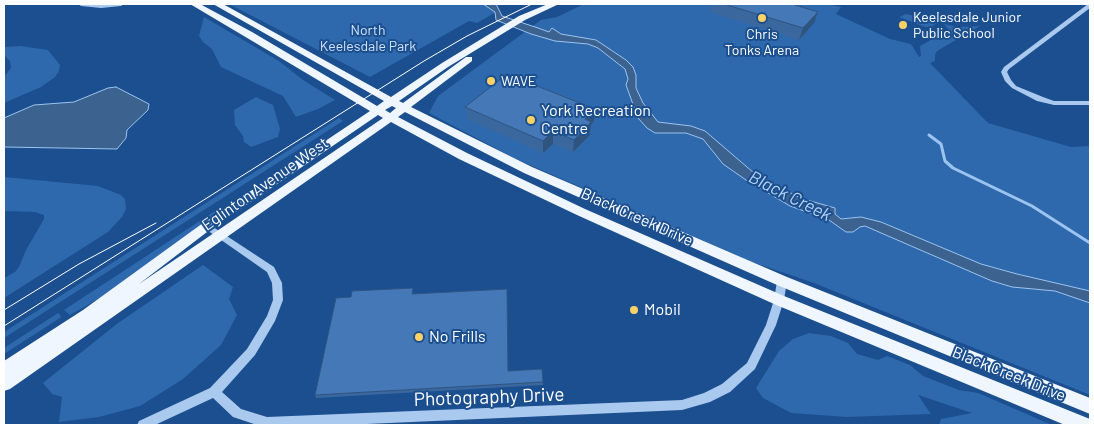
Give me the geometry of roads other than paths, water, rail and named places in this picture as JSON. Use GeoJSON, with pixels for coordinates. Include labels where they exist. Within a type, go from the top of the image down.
{"type":"FeatureCollection","features":[{"type":"Feature","properties":{"kind":"main road","name":"Black Creek Drive"},"geometry":{"type":"LineString","coordinates":[[194,4],[379,111],[463,156],[581,212],[779,300],[1084,425]]}},
{"type":"Feature","properties":{"kind":"main road","name":"Black Creek Drive"},"geometry":{"type":"LineString","coordinates":[[217,4],[403,108],[545,178],[782,281],[1090,406]]}},
{"type":"Feature","properties":{"kind":"main road","name":"Eglinton Avenue West"},"geometry":{"type":"LineString","coordinates":[[4,369],[120,291],[207,226],[392,102],[503,32],[526,19],[540,15],[542,10],[555,4]]}},
{"type":"Feature","properties":{"kind":"main road","name":"Eglinton Avenue West"},"geometry":{"type":"LineString","coordinates":[[4,384],[391,117],[503,32]]}},
{"type":"Feature","properties":{"kind":"street"},"geometry":{"type":"LineString","coordinates":[[82,4],[101,6],[121,4]]}},
{"type":"Feature","properties":{"kind":"street"},"geometry":{"type":"LineString","coordinates":[[1090,5],[1006,68],[1004,72],[1008,81],[1032,96],[1054,102],[1090,103]]}},
{"type":"Feature","properties":{"kind":"street"},"geometry":{"type":"LineString","coordinates":[[143,425],[214,392],[250,352],[271,318],[278,300],[277,283],[271,270],[207,226]]}},
{"type":"Feature","properties":{"kind":"street","name":"Photography Drive"},"geometry":{"type":"LineString","coordinates":[[214,392],[237,414],[267,423],[682,405],[706,398],[726,388],[751,366],[771,325],[779,300],[782,281]]}},
{"type":"Feature","properties":{"kind":"water","name":"Black Creek"},"geometry":{"type":"Polygon","coordinates":[[[483,4],[496,4],[502,16],[549,32],[552,28],[561,34],[596,40],[626,60],[633,67],[636,75],[636,88],[643,103],[658,122],[691,126],[705,131],[754,173],[800,198],[835,208],[835,214],[841,219],[861,217],[881,222],[981,264],[1090,291],[1090,303],[1055,291],[1012,287],[992,281],[865,226],[853,232],[846,232],[829,220],[790,206],[723,164],[703,139],[686,133],[655,133],[647,128],[638,118],[626,85],[628,79],[625,69],[598,48],[588,44],[555,41],[531,34],[496,20],[495,12],[483,4]]]}},
{"type":"Feature","properties":{"kind":"water"},"geometry":{"type":"Polygon","coordinates":[[[116,87],[149,104],[148,110],[127,130],[126,138],[117,149],[4,147],[4,118],[34,105],[74,102],[108,88],[116,87]]]}},
{"type":"Feature","properties":{"kind":"waterway"},"geometry":{"type":"LineString","coordinates":[[929,135],[941,144],[945,161],[953,168],[1032,206],[1090,243]]}},
{"type":"Feature","properties":{"kind":"tram line"},"geometry":{"type":"LineString","coordinates":[[4,326],[424,61],[467,36],[532,4]]}},
{"type":"Feature","properties":{"kind":"tram line"},"geometry":{"type":"LineString","coordinates":[[4,310],[79,264],[156,223]]}},
{"type":"Feature","properties":{"kind":"place","name":"Chris Tonks Arena"},"geometry":{"type":"Point","coordinates":[762,18]}},
{"type":"Feature","properties":{"kind":"place","name":"Keelesdale Junior Public School"},"geometry":{"type":"Point","coordinates":[903,25]}},
{"type":"Feature","properties":{"kind":"place","name":"WAVE"},"geometry":{"type":"Point","coordinates":[491,81]}},
{"type":"Feature","properties":{"kind":"place","name":"York Recreation Centre"},"geometry":{"type":"Point","coordinates":[531,120]}},
{"type":"Feature","properties":{"kind":"place","name":"Mobil"},"geometry":{"type":"Point","coordinates":[634,310]}},
{"type":"Feature","properties":{"kind":"place","name":"No Frills"},"geometry":{"type":"Point","coordinates":[419,337]}},
{"type":"Feature","properties":{"kind":"park label","name":"North Keelesdale Park"},"geometry":{"type":"Point","coordinates":[368,38]}}]}
